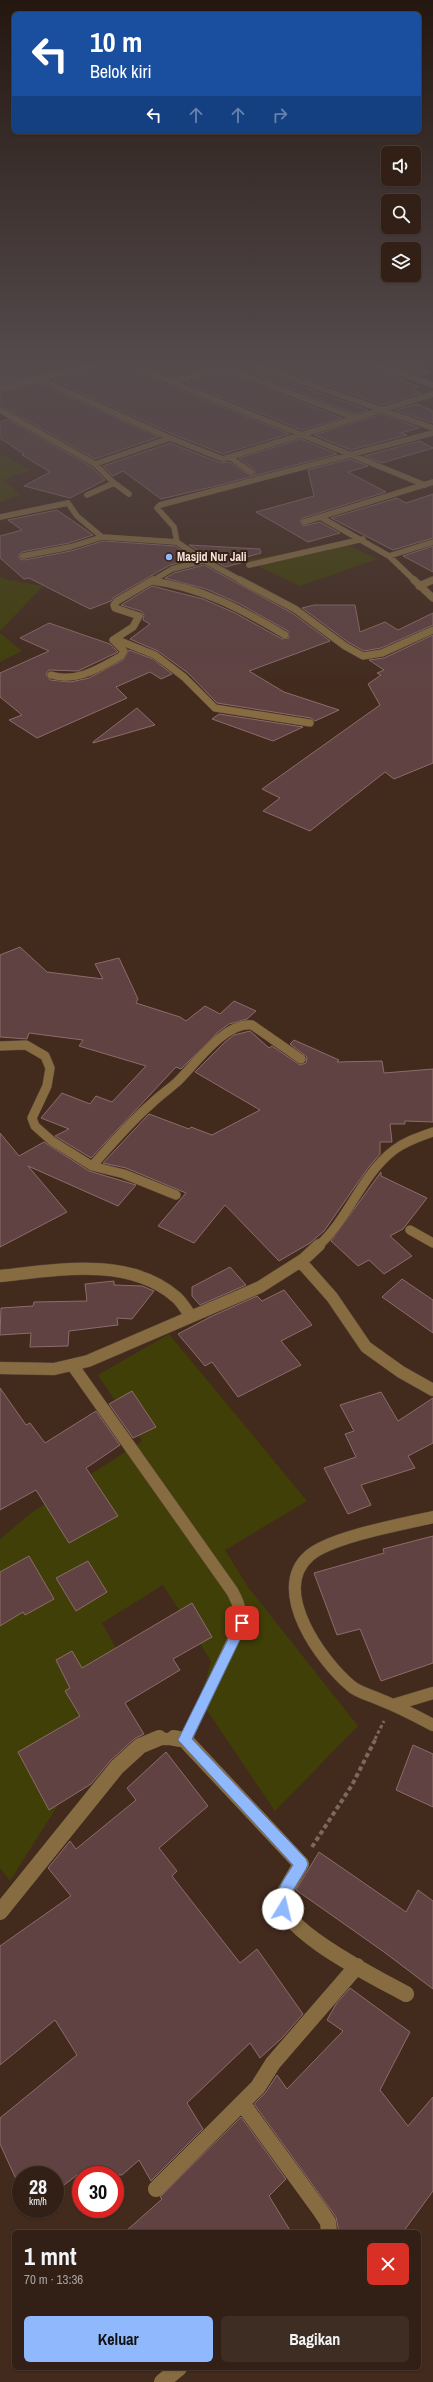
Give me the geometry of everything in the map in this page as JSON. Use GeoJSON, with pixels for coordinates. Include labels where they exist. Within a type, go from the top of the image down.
{"type":"FeatureCollection","features":[{"type":"Feature","properties":{"kind":"street"},"geometry":{"type":"LineString","coordinates":[[102,471],[114,483],[129,494]]}},
{"type":"Feature","properties":{"kind":"street"},"geometry":{"type":"LineString","coordinates":[[177,542],[174,527],[158,510],[160,505],[289,471]]}},
{"type":"Feature","properties":{"kind":"street"},"geometry":{"type":"LineString","coordinates":[[395,471],[425,484]]}},
{"type":"Feature","properties":{"kind":"street"},"geometry":{"type":"LineString","coordinates":[[304,522],[322,518],[433,482]]}},
{"type":"Feature","properties":{"kind":"street"},"geometry":{"type":"LineString","coordinates":[[87,495],[114,483]]}},
{"type":"Feature","properties":{"kind":"street"},"geometry":{"type":"LineString","coordinates":[[0,518],[68,503],[77,516],[102,537]]}},
{"type":"Feature","properties":{"kind":"street"},"geometry":{"type":"LineString","coordinates":[[322,518],[363,539],[389,556],[433,598]]}},
{"type":"Feature","properties":{"kind":"street"},"geometry":{"type":"LineString","coordinates":[[23,556],[46,550],[70,547],[102,537],[117,540],[177,542],[203,561],[295,609],[363,656],[382,653],[433,630]]}},
{"type":"Feature","properties":{"kind":"street"},"geometry":{"type":"LineString","coordinates":[[249,565],[363,539]]}},
{"type":"Feature","properties":{"kind":"street"},"geometry":{"type":"LineString","coordinates":[[389,556],[433,542]]}},
{"type":"Feature","properties":{"kind":"street"},"geometry":{"type":"LineString","coordinates":[[115,639],[133,627],[138,621],[139,616],[115,608],[114,605],[121,597],[172,569],[203,561]]}},
{"type":"Feature","properties":{"kind":"street"},"geometry":{"type":"LineString","coordinates":[[419,586],[433,580]]}},
{"type":"Feature","properties":{"kind":"street"},"geometry":{"type":"LineString","coordinates":[[152,581],[205,593],[265,622],[285,635]]}},
{"type":"Feature","properties":{"kind":"street"},"geometry":{"type":"LineString","coordinates":[[51,675],[62,679],[77,676],[121,656],[124,651],[114,642],[115,639]]}},
{"type":"Feature","properties":{"kind":"street"},"geometry":{"type":"LineString","coordinates":[[115,639],[154,655],[184,677],[214,708],[310,723]]}},
{"type":"Feature","properties":{"kind":"street"},"geometry":{"type":"LineString","coordinates":[[92,1166],[150,1104],[177,1082],[203,1053],[235,1028],[245,1024],[252,1025],[301,1059]]}},
{"type":"Feature","properties":{"kind":"street"},"geometry":{"type":"LineString","coordinates":[[0,1046],[26,1045],[45,1056],[50,1068],[47,1086],[32,1118],[32,1122],[52,1141],[92,1166],[124,1174],[176,1195]]}},
{"type":"Feature","properties":{"kind":"street"},"geometry":{"type":"LineString","coordinates":[[0,1368],[28,1370],[73,1366],[263,1286],[301,1262],[341,1222],[374,1168],[382,1159],[407,1141],[433,1132]]}},
{"type":"Feature","properties":{"kind":"street"},"geometry":{"type":"LineString","coordinates":[[410,1230],[433,1243]]}},
{"type":"Feature","properties":{"kind":"street"},"geometry":{"type":"LineString","coordinates":[[301,1262],[329,1294],[366,1347],[401,1372],[433,1390]]}},
{"type":"Feature","properties":{"kind":"street"},"geometry":{"type":"LineString","coordinates":[[0,1276],[53,1271],[114,1270],[150,1281],[175,1295],[191,1316]]}},
{"type":"Feature","properties":{"kind":"street"},"geometry":{"type":"LineString","coordinates":[[73,1366],[232,1590],[242,1611],[242,1623],[184,1740]]}},
{"type":"Feature","properties":{"kind":"street"},"geometry":{"type":"LineString","coordinates":[[433,1517],[334,1544],[315,1552],[301,1564],[294,1583],[299,1612],[305,1628],[333,1668],[352,1687],[433,1725]]}},
{"type":"Feature","properties":{"kind":"street"},"geometry":{"type":"LineString","coordinates":[[393,1705],[433,1693]]}},
{"type":"Feature","properties":{"kind":"street"},"geometry":{"type":"LineString","coordinates":[[0,1912],[117,1767],[131,1753],[157,1737],[169,1736],[184,1740],[301,1864],[283,1896],[281,1903],[285,1914],[305,1934],[406,1994]]}},
{"type":"Feature","properties":{"kind":"street"},"geometry":{"type":"LineString","coordinates":[[156,2189],[258,2086],[273,2063],[357,1966]]}},
{"type":"Feature","properties":{"kind":"street"},"geometry":{"type":"LineString","coordinates":[[242,2103],[320,2210],[328,2222],[329,2230]]}},
{"type":"Feature","properties":{"kind":"street"},"geometry":{"type":"LineString","coordinates":[[162,2382],[177,2370]]}},
{"type":"Feature","properties":{"kind":"path"},"geometry":{"type":"LineString","coordinates":[[301,1864],[352,1784],[393,1705]]}},
{"type":"Feature","properties":{"kind":"shaded area"},"geometry":{"type":"Polygon","coordinates":[[[0,471],[28,471],[3,480],[20,495],[0,502],[0,471]]]}},
{"type":"Feature","properties":{"kind":"shaded area"},"geometry":{"type":"Polygon","coordinates":[[[344,543],[377,559],[300,586],[245,560],[344,543]]]}},
{"type":"Feature","properties":{"kind":"shaded area"},"geometry":{"type":"Polygon","coordinates":[[[0,576],[8,580],[43,586],[0,631],[0,576]]]}},
{"type":"Feature","properties":{"kind":"shaded area"},"geometry":{"type":"Polygon","coordinates":[[[0,633],[22,651],[0,662],[0,633]]]}},
{"type":"Feature","properties":{"kind":"shaded area"},"geometry":{"type":"Polygon","coordinates":[[[169,1334],[307,1501],[225,1550],[248,1587],[358,1726],[275,1811],[200,1700],[211,1661],[163,1585],[102,1623],[135,1683],[10,1881],[0,1868],[0,1539],[31,1513],[142,1441],[98,1375],[169,1334]]]}},
{"type":"Feature","properties":{"kind":"building"},"geometry":{"type":"Polygon","coordinates":[[[49,471],[96,471],[105,480],[70,498],[24,486],[50,472],[49,471]]]}},
{"type":"Feature","properties":{"kind":"building"},"geometry":{"type":"Polygon","coordinates":[[[108,471],[123,471],[113,476],[108,471]]]}},
{"type":"Feature","properties":{"kind":"building"},"geometry":{"type":"Polygon","coordinates":[[[123,471],[243,471],[251,476],[255,474],[255,471],[272,471],[161,499],[123,471]]]}},
{"type":"Feature","properties":{"kind":"building"},"geometry":{"type":"Polygon","coordinates":[[[308,471],[351,471],[348,472],[386,492],[303,518],[300,521],[303,526],[320,522],[340,533],[308,542],[256,512],[314,496],[308,471]]]}},
{"type":"Feature","properties":{"kind":"building"},"geometry":{"type":"Polygon","coordinates":[[[433,494],[433,538],[393,550],[331,518],[397,498],[406,503],[433,494]]]}},
{"type":"Feature","properties":{"kind":"building"},"geometry":{"type":"Polygon","coordinates":[[[57,510],[93,535],[69,543],[22,552],[19,555],[20,559],[24,560],[71,551],[103,541],[176,546],[194,559],[170,565],[114,597],[111,601],[90,609],[29,578],[24,579],[0,558],[0,536],[22,530],[8,520],[57,510]]]}},
{"type":"Feature","properties":{"kind":"building"},"geometry":{"type":"Polygon","coordinates":[[[189,545],[260,549],[261,553],[236,560],[241,563],[225,567],[189,545]]]}},
{"type":"Feature","properties":{"kind":"building"},"geometry":{"type":"Polygon","coordinates":[[[433,546],[433,572],[403,556],[433,546]]]}},
{"type":"Feature","properties":{"kind":"building"},"geometry":{"type":"Polygon","coordinates":[[[204,565],[292,613],[330,641],[249,671],[284,692],[339,710],[315,721],[311,718],[217,703],[188,673],[158,651],[130,639],[150,624],[143,620],[144,615],[141,611],[121,605],[152,586],[203,599],[235,613],[282,639],[289,638],[288,631],[240,604],[206,589],[165,578],[174,573],[204,565]]]}},
{"type":"Feature","properties":{"kind":"building"},"geometry":{"type":"Polygon","coordinates":[[[314,605],[355,605],[360,632],[385,622],[398,630],[433,613],[433,625],[381,648],[364,651],[348,642],[302,608],[314,605]]]}},
{"type":"Feature","properties":{"kind":"building"},"geometry":{"type":"Polygon","coordinates":[[[49,623],[110,644],[118,652],[78,671],[49,670],[46,674],[50,680],[70,682],[89,678],[123,660],[129,650],[153,659],[172,674],[161,679],[150,672],[116,687],[127,698],[37,738],[9,720],[22,715],[0,697],[0,673],[49,651],[20,638],[49,623]]]}},
{"type":"Feature","properties":{"kind":"building"},"geometry":{"type":"Polygon","coordinates":[[[433,635],[433,763],[394,779],[385,772],[310,831],[263,811],[280,798],[262,789],[380,705],[368,684],[381,675],[377,673],[384,670],[369,660],[384,658],[433,635]]]}},
{"type":"Feature","properties":{"kind":"building"},"geometry":{"type":"Polygon","coordinates":[[[137,708],[155,725],[93,743],[93,742],[137,708]]]}},
{"type":"Feature","properties":{"kind":"building"},"geometry":{"type":"Polygon","coordinates":[[[219,714],[303,727],[273,741],[212,719],[219,714]]]}},
{"type":"Feature","properties":{"kind":"building"},"geometry":{"type":"Polygon","coordinates":[[[20,947],[47,972],[103,979],[95,964],[119,958],[138,999],[136,1003],[180,1017],[186,1021],[205,1006],[220,1014],[234,1001],[256,1011],[247,1019],[229,1024],[218,1032],[181,1069],[176,1067],[91,1158],[55,1136],[69,1129],[41,1118],[62,1093],[90,1104],[96,1096],[112,1102],[146,1066],[79,1046],[83,1040],[29,1033],[27,1039],[0,1037],[0,955],[20,947]]]}},
{"type":"Feature","properties":{"kind":"building"},"geometry":{"type":"Polygon","coordinates":[[[250,1031],[269,1048],[272,1046],[300,1065],[306,1063],[307,1057],[290,1044],[294,1040],[339,1060],[337,1062],[382,1061],[384,1073],[433,1069],[433,1122],[405,1121],[405,1124],[390,1124],[392,1142],[380,1142],[380,1154],[368,1168],[324,1231],[310,1243],[279,1261],[225,1205],[194,1243],[158,1226],[186,1193],[126,1168],[103,1163],[149,1114],[189,1129],[191,1127],[212,1135],[260,1110],[195,1072],[234,1035],[250,1031]]]}},
{"type":"Feature","properties":{"kind":"building"},"geometry":{"type":"Polygon","coordinates":[[[0,1133],[19,1156],[44,1142],[89,1171],[136,1185],[118,1206],[28,1166],[67,1212],[0,1247],[0,1133]]]}},
{"type":"Feature","properties":{"kind":"building"},"geometry":{"type":"Polygon","coordinates":[[[381,1172],[381,1176],[427,1198],[403,1229],[390,1236],[412,1256],[384,1274],[369,1260],[358,1266],[331,1241],[381,1172]]]}},
{"type":"Feature","properties":{"kind":"building"},"geometry":{"type":"Polygon","coordinates":[[[230,1267],[246,1285],[200,1305],[192,1296],[192,1287],[230,1267]]]}},
{"type":"Feature","properties":{"kind":"building"},"geometry":{"type":"Polygon","coordinates":[[[402,1279],[433,1300],[433,1333],[382,1297],[402,1279]]]}},
{"type":"Feature","properties":{"kind":"building"},"geometry":{"type":"Polygon","coordinates":[[[114,1281],[114,1285],[142,1286],[154,1291],[132,1319],[117,1318],[118,1325],[69,1331],[68,1346],[30,1347],[31,1333],[0,1335],[1,1308],[33,1306],[34,1302],[87,1301],[85,1284],[114,1281]]]}},
{"type":"Feature","properties":{"kind":"building"},"geometry":{"type":"Polygon","coordinates":[[[284,1290],[312,1325],[281,1341],[301,1365],[238,1397],[212,1362],[205,1366],[178,1334],[210,1317],[257,1296],[262,1301],[284,1290]]]}},
{"type":"Feature","properties":{"kind":"building"},"geometry":{"type":"Polygon","coordinates":[[[0,1388],[26,1425],[30,1423],[45,1443],[96,1411],[120,1445],[86,1468],[118,1516],[69,1543],[36,1490],[0,1510],[0,1388]]]}},
{"type":"Feature","properties":{"kind":"building"},"geometry":{"type":"Polygon","coordinates":[[[132,1391],[156,1427],[133,1438],[109,1404],[132,1391]]]}},
{"type":"Feature","properties":{"kind":"building"},"geometry":{"type":"Polygon","coordinates":[[[381,1392],[398,1421],[433,1398],[433,1443],[408,1456],[415,1468],[361,1485],[371,1505],[348,1514],[324,1468],[356,1457],[345,1434],[354,1431],[340,1405],[381,1392]]]}},
{"type":"Feature","properties":{"kind":"building"},"geometry":{"type":"Polygon","coordinates":[[[433,1536],[433,1663],[381,1681],[360,1629],[337,1635],[314,1573],[384,1553],[383,1549],[433,1536]]]}},
{"type":"Feature","properties":{"kind":"building"},"geometry":{"type":"Polygon","coordinates":[[[29,1556],[54,1599],[25,1615],[23,1612],[0,1626],[0,1572],[29,1556]]]}},
{"type":"Feature","properties":{"kind":"building"},"geometry":{"type":"Polygon","coordinates":[[[88,1561],[107,1592],[76,1611],[56,1578],[88,1561]]]}},
{"type":"Feature","properties":{"kind":"building"},"geometry":{"type":"Polygon","coordinates":[[[192,1603],[212,1637],[173,1659],[180,1670],[125,1703],[144,1734],[134,1739],[111,1760],[91,1784],[49,1810],[18,1752],[80,1716],[65,1691],[70,1688],[56,1660],[72,1651],[82,1668],[192,1603]]]}},
{"type":"Feature","properties":{"kind":"building"},"geometry":{"type":"Polygon","coordinates":[[[413,1745],[433,1754],[433,1807],[396,1790],[413,1745]]]}},
{"type":"Feature","properties":{"kind":"building"},"geometry":{"type":"Polygon","coordinates":[[[166,1752],[208,1806],[159,1848],[177,1871],[172,1876],[240,1963],[257,1949],[303,2014],[282,2038],[260,2058],[250,2043],[187,2103],[203,2129],[151,2181],[139,2160],[124,2173],[124,2166],[72,2166],[72,2179],[64,2185],[64,2166],[12,2166],[12,2170],[0,2144],[0,2118],[77,2055],[55,2020],[0,2065],[0,1946],[71,1896],[48,1868],[70,1841],[76,1849],[136,1800],[127,1788],[166,1752]]]}},
{"type":"Feature","properties":{"kind":"building"},"geometry":{"type":"Polygon","coordinates":[[[319,1852],[406,1912],[418,1890],[433,1901],[433,1989],[384,1952],[296,1890],[319,1852]]]}},
{"type":"Feature","properties":{"kind":"building"},"geometry":{"type":"Polygon","coordinates":[[[350,1988],[410,2032],[380,2090],[408,2126],[433,2097],[433,2191],[404,2230],[339,2230],[336,2217],[254,2104],[266,2092],[277,2075],[287,2089],[343,2031],[327,2020],[336,2004],[350,1988]]]}},
{"type":"Feature","properties":{"kind":"building"},"geometry":{"type":"Polygon","coordinates":[[[241,2117],[286,2179],[269,2196],[290,2230],[127,2230],[162,2199],[160,2197],[241,2117]]]}},
{"type":"Feature","properties":{"kind":"place","name":"Masjid Nur Jali"},"geometry":{"type":"Point","coordinates":[169,557]}},
{"type":"Feature","properties":{"kind":"route"},"geometry":{"type":"LineString","coordinates":[[242,1623],[225,1654],[184,1740],[226,1782],[301,1864],[283,1896],[281,1903],[283,1909]]}}]}
